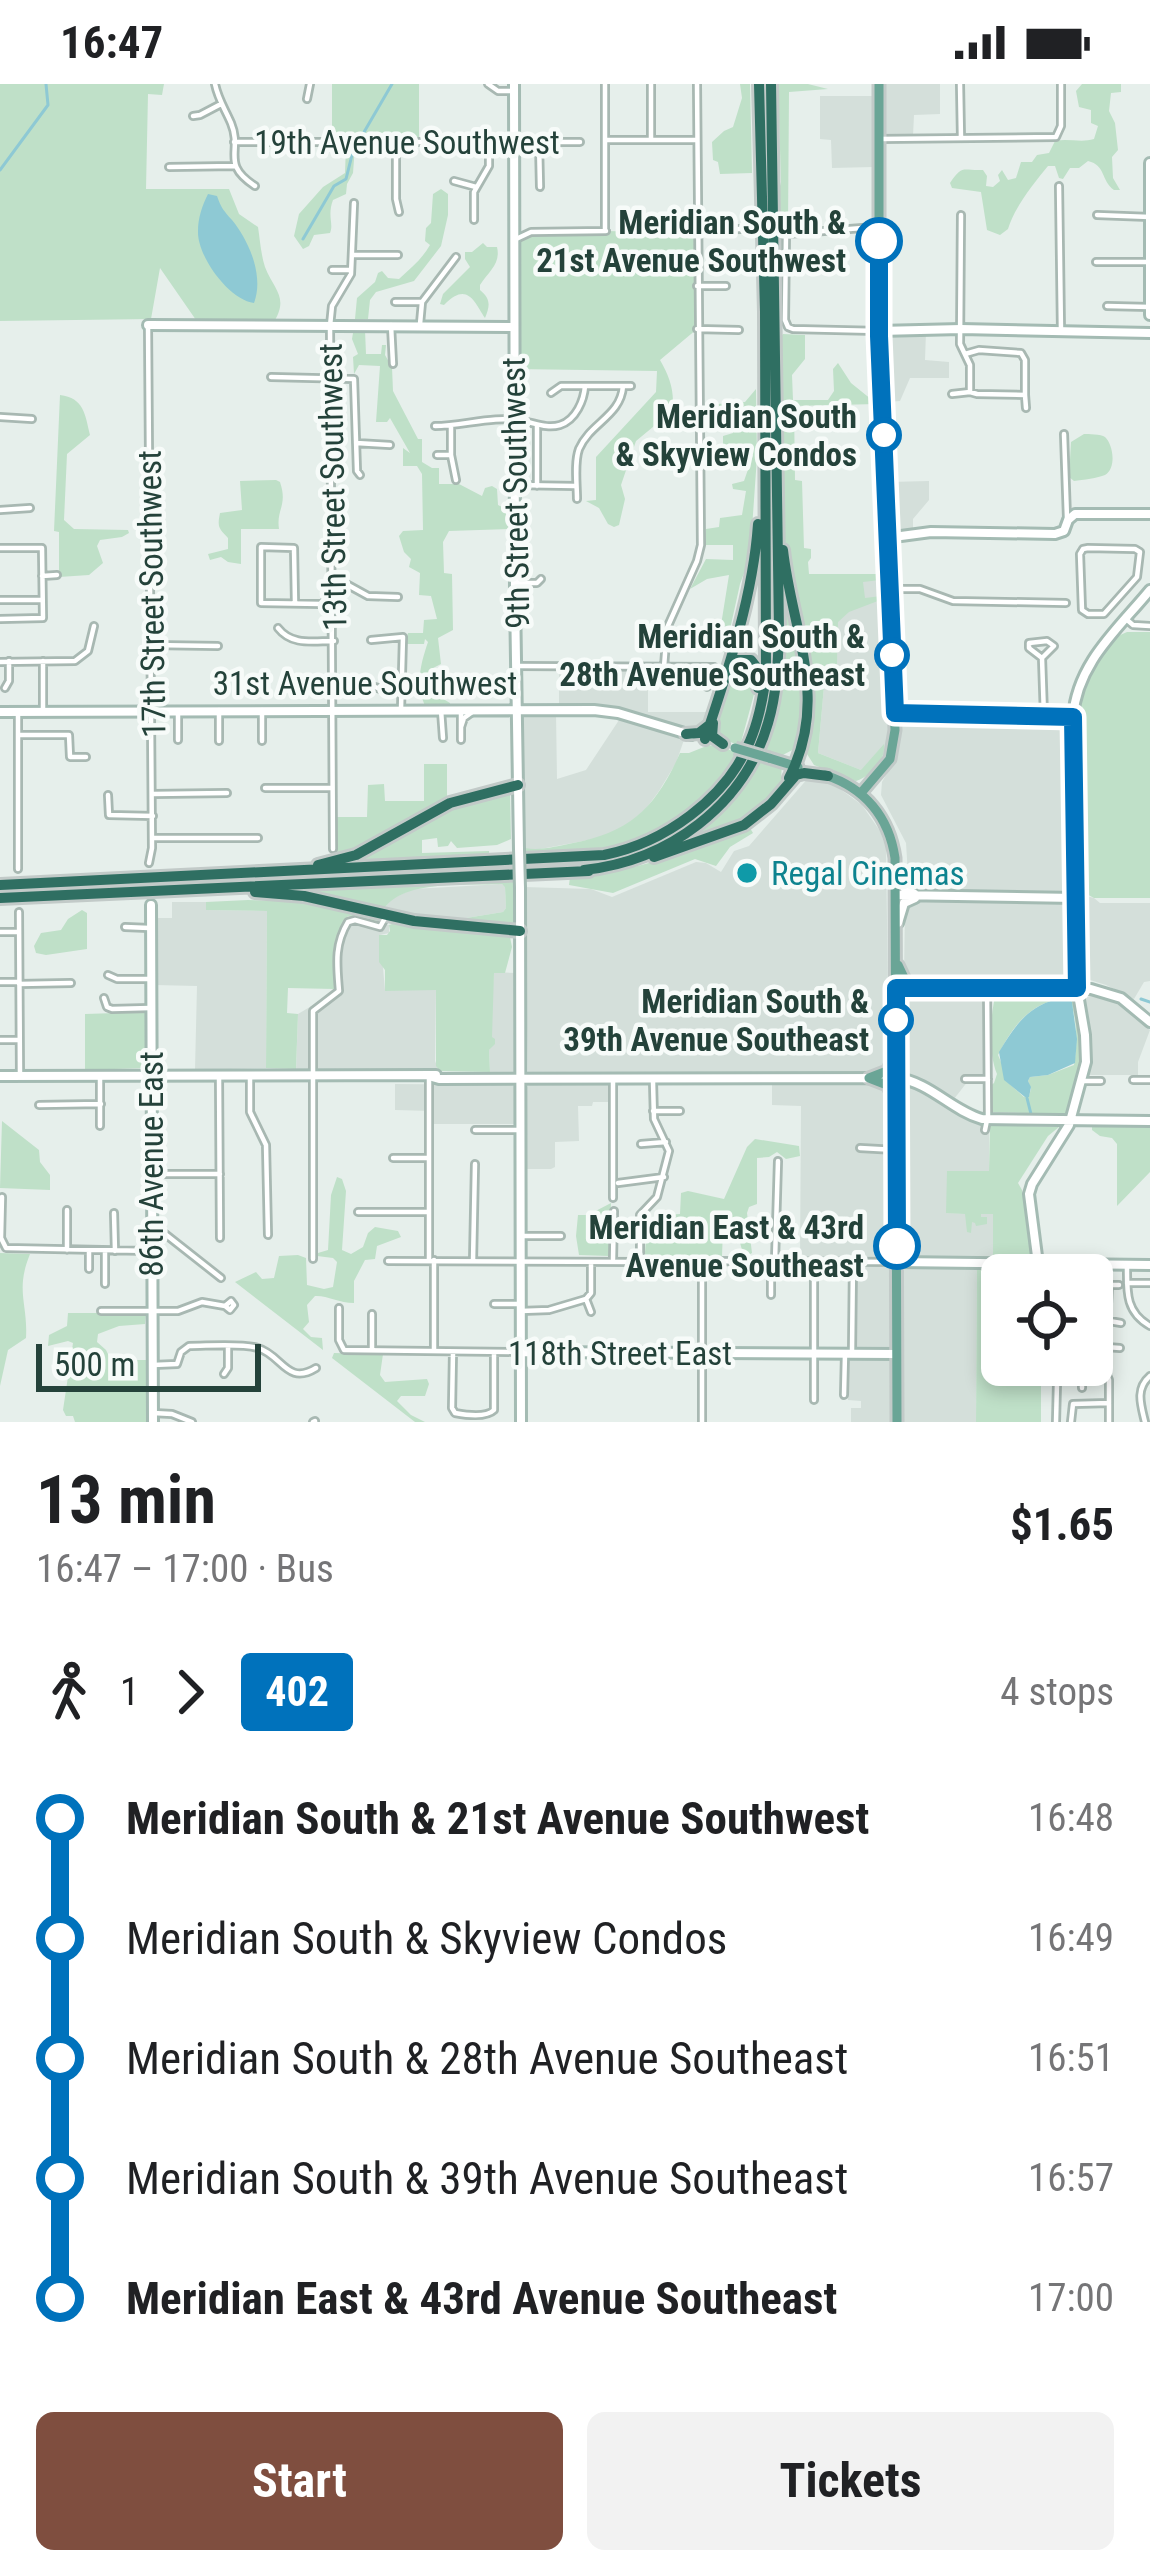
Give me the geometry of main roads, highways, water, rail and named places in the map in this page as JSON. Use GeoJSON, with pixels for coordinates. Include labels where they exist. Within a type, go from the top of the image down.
{"type":"FeatureCollection","features":[{"type":"Feature","properties":{"kind":"highway"},"geometry":{"type":"LineString","coordinates":[[584,870],[644,856],[685,834],[728,798],[759,749],[770,717],[778,667],[759,84]]}},
{"type":"Feature","properties":{"kind":"highway"},"geometry":{"type":"LineString","coordinates":[[0,885],[604,855],[640,844],[680,823],[724,782],[752,737],[766,676],[771,84]]}},
{"type":"Feature","properties":{"kind":"highway"},"geometry":{"type":"LineString","coordinates":[[705,739],[753,568],[771,425]]}},
{"type":"Feature","properties":{"kind":"highway"},"geometry":{"type":"LineString","coordinates":[[771,425],[784,567],[808,675],[804,738],[782,791]]}},
{"type":"Feature","properties":{"kind":"highway"},"geometry":{"type":"LineString","coordinates":[[724,782],[745,740],[756,697],[758,670],[747,658],[736,660],[729,669],[712,723],[712,735],[729,746]]}},
{"type":"Feature","properties":{"kind":"highway"},"geometry":{"type":"LineString","coordinates":[[686,734],[704,730],[712,718]]}},
{"type":"Feature","properties":{"kind":"highway"},"geometry":{"type":"LineString","coordinates":[[804,738],[806,761],[827,776]]}},
{"type":"Feature","properties":{"kind":"highway"},"geometry":{"type":"LineString","coordinates":[[0,898],[632,864],[726,834],[754,819],[799,774],[827,776]]}},
{"type":"Feature","properties":{"kind":"highway"},"geometry":{"type":"LineString","coordinates":[[195,876],[337,861],[378,845],[450,803],[518,785]]}},
{"type":"Feature","properties":{"kind":"highway"},"geometry":{"type":"LineString","coordinates":[[144,891],[280,893],[414,922],[520,931]]}},
{"type":"Feature","properties":{"kind":"main road"},"geometry":{"type":"LineString","coordinates":[[861,793],[890,759],[895,730],[879,331],[879,84]]}},
{"type":"Feature","properties":{"kind":"main road","name":"31st Avenue Southwest"},"geometry":{"type":"LineString","coordinates":[[705,739],[841,781],[861,793],[878,812]]}},
{"type":"Feature","properties":{"kind":"main road"},"geometry":{"type":"LineString","coordinates":[[841,781],[857,784],[877,775]]}},
{"type":"Feature","properties":{"kind":"main road"},"geometry":{"type":"LineString","coordinates":[[877,775],[872,791],[891,838],[896,866],[897,1422]]}},
{"type":"Feature","properties":{"kind":"main road"},"geometry":{"type":"LineString","coordinates":[[896,963],[906,982],[922,988]]}},
{"type":"Feature","properties":{"kind":"main road"},"geometry":{"type":"LineString","coordinates":[[897,1046],[889,1069],[869,1078],[889,1088],[897,1108]]}},
{"type":"Feature","properties":{"kind":"water"},"geometry":{"type":"Polygon","coordinates":[[[208,194],[217,196],[250,249],[257,282],[254,303],[225,285],[203,252],[198,226],[208,194]]]}},
{"type":"Feature","properties":{"kind":"water"},"geometry":{"type":"Polygon","coordinates":[[[1063,998],[1072,1002],[1075,1063],[1030,1077],[1029,1097],[1025,1097],[1004,1080],[999,1052],[1025,1017],[1063,998]]]}},
{"type":"Feature","properties":{"kind":"waterway"},"geometry":{"type":"LineString","coordinates":[[0,170],[48,105],[46,84]]}},
{"type":"Feature","properties":{"kind":"waterway"},"geometry":{"type":"LineString","coordinates":[[360,139],[392,84]]}},
{"type":"Feature","properties":{"kind":"waterway"},"geometry":{"type":"LineString","coordinates":[[303,239],[334,186],[346,179],[354,147]]}},
{"type":"Feature","properties":{"kind":"waterway"},"geometry":{"type":"LineString","coordinates":[[1141,999],[1150,1002]]}},
{"type":"Feature","properties":{"kind":"waterway"},"geometry":{"type":"LineString","coordinates":[[1027,1098],[1031,1114]]}},
{"type":"Feature","properties":{"kind":"place","name":"Meridian South & 21st Avenue Southwest"},"geometry":{"type":"Point","coordinates":[879,241]}},
{"type":"Feature","properties":{"kind":"place","name":"Meridian South & Skyview Condos"},"geometry":{"type":"Point","coordinates":[884,435]}},
{"type":"Feature","properties":{"kind":"place","name":"Meridian South & 28th Avenue Southeast"},"geometry":{"type":"Point","coordinates":[892,655]}},
{"type":"Feature","properties":{"kind":"place","name":"Regal Cinemas"},"geometry":{"type":"Point","coordinates":[747,873]}},
{"type":"Feature","properties":{"kind":"place","name":"Meridian South & 39th Avenue Southeast"},"geometry":{"type":"Point","coordinates":[896,1020]}},
{"type":"Feature","properties":{"kind":"place","name":"Meridian East & 43rd Avenue Southeast"},"geometry":{"type":"Point","coordinates":[897,1246]}}]}
